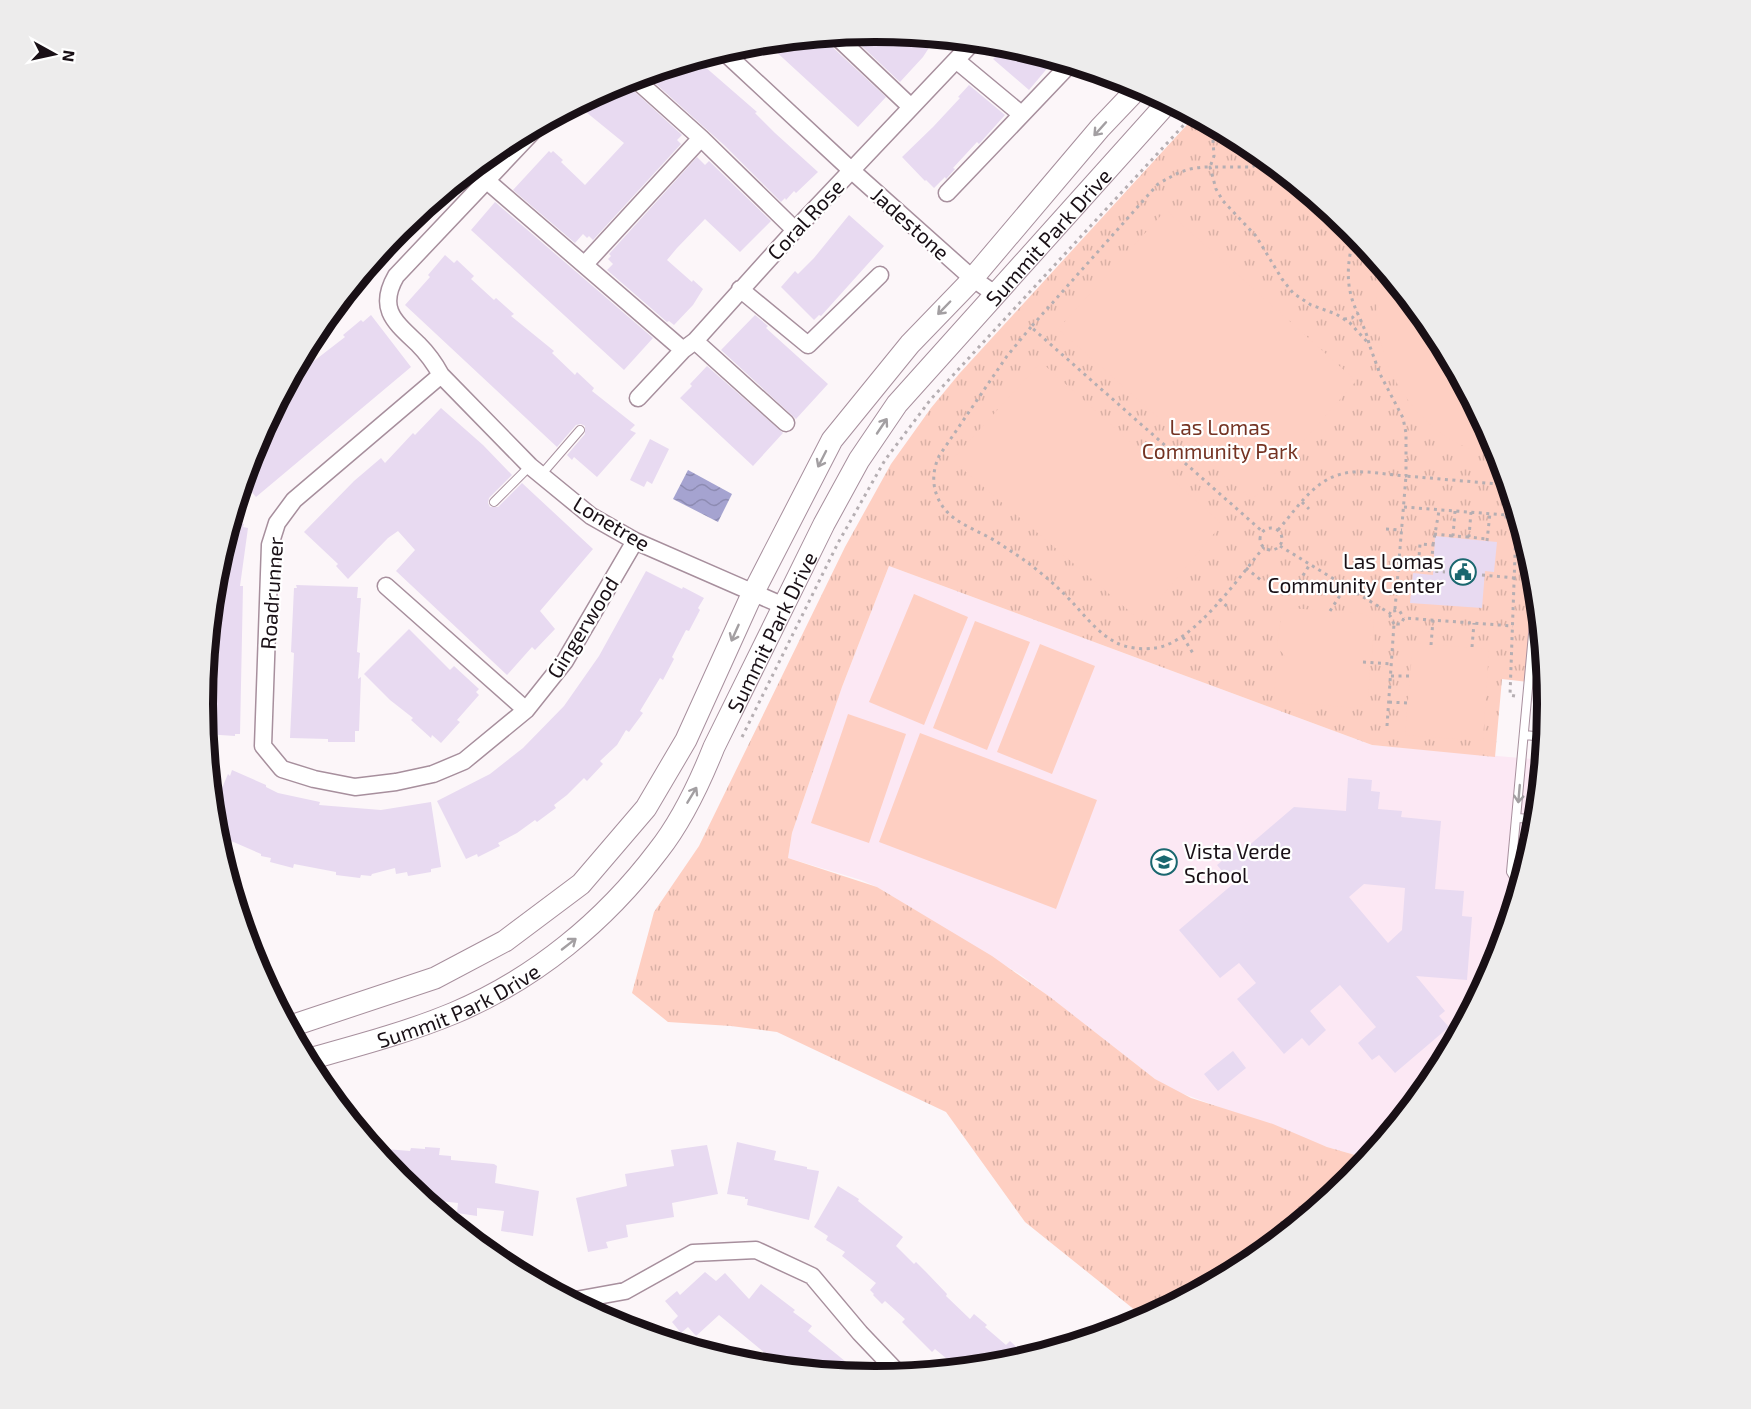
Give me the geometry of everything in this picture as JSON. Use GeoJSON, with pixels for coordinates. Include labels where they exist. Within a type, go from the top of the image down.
{"type":"FeatureCollection","features":[{"type":"Feature","properties":{"kind":"street"},"geometry":{"type":"LineString","coordinates":[[842,43],[911,107]]}},
{"type":"Feature","properties":{"kind":"street","name":"Coral Rose"},"geometry":{"type":"LineString","coordinates":[[638,398],[967,49]]}},
{"type":"Feature","properties":{"kind":"street","name":"Jadestone"},"geometry":{"type":"LineString","coordinates":[[731,59],[972,278],[995,294]]}},
{"type":"Feature","properties":{"kind":"street"},"geometry":{"type":"LineString","coordinates":[[957,60],[1021,114]]}},
{"type":"Feature","properties":{"kind":"street"},"geometry":{"type":"LineString","coordinates":[[947,193],[1064,70]]}},
{"type":"Feature","properties":{"kind":"street"},"geometry":{"type":"LineString","coordinates":[[642,85],[701,138],[795,230]]}},
{"type":"Feature","properties":{"kind":"street","name":"Summit Park Drive"},"geometry":{"type":"LineString","coordinates":[[296,1024],[435,978],[505,941],[581,884],[645,808],[680,749],[753,593],[832,440],[910,344],[972,278],[1100,128],[1133,94]]}},
{"type":"Feature","properties":{"kind":"street","name":"Summit Park Drive"},"geometry":{"type":"LineString","coordinates":[[315,1057],[399,1033],[489,997],[530,974],[574,941],[614,902],[659,850],[699,784],[714,747],[824,524],[859,460],[897,404],[1163,107]]}},
{"type":"Feature","properties":{"kind":"street"},"geometry":{"type":"LineString","coordinates":[[585,264],[701,138]]}},
{"type":"Feature","properties":{"kind":"street","name":"Lonetree"},"geometry":{"type":"LineString","coordinates":[[517,148],[396,276],[388,289],[387,301],[390,315],[434,362],[441,375],[536,470],[591,516],[634,541],[784,606]]}},
{"type":"Feature","properties":{"kind":"street"},"geometry":{"type":"LineString","coordinates":[[486,180],[585,264],[786,423]]}},
{"type":"Feature","properties":{"kind":"street"},"geometry":{"type":"LineString","coordinates":[[740,289],[808,345],[880,275]]}},
{"type":"Feature","properties":{"kind":"street","name":"Roadrunner"},"geometry":{"type":"LineString","coordinates":[[282,769],[263,746],[270,544],[278,523],[294,500],[441,375]]}},
{"type":"Feature","properties":{"kind":"street","name":"Gingerwood"},"geometry":{"type":"LineString","coordinates":[[282,769],[314,779],[355,787],[396,782],[433,774],[464,761],[526,710],[565,661],[634,541]]}},
{"type":"Feature","properties":{"kind":"street"},"geometry":{"type":"LineString","coordinates":[[386,586],[526,710]]}},
{"type":"Feature","properties":{"kind":"street"},"geometry":{"type":"LineString","coordinates":[[582,1299],[625,1291],[693,1253],[756,1250],[812,1276],[892,1367]]}},
{"type":"Feature","properties":{"kind":"lane"},"geometry":{"type":"LineString","coordinates":[[494,502],[536,470],[580,430]]}},
{"type":"Feature","properties":{"kind":"lane"},"geometry":{"type":"LineString","coordinates":[[1514,878],[1511,872],[1533,630]]}},
{"type":"Feature","properties":{"kind":"lane"},"geometry":{"type":"LineString","coordinates":[[1524,735],[1537,736]]}},
{"type":"Feature","properties":{"kind":"lane"},"geometry":{"type":"LineString","coordinates":[[1516,818],[1528,819]]}},
{"type":"Feature","properties":{"kind":"lane"},"geometry":{"type":"LineString","coordinates":[[1512,862],[1518,863]]}},
{"type":"Feature","properties":{"kind":"path"},"geometry":{"type":"LineString","coordinates":[[1213,134],[1214,156],[1210,167],[1215,189],[1223,201],[1256,236],[1293,293],[1311,305],[1344,319],[1369,344]]}},
{"type":"Feature","properties":{"kind":"path"},"geometry":{"type":"LineString","coordinates":[[1259,165],[1185,170],[1158,184],[1007,356],[939,456],[933,473],[937,496],[952,517],[997,542],[1028,564],[1069,599],[1092,624],[1117,644],[1138,648],[1156,648],[1183,637],[1264,547]]}},
{"type":"Feature","properties":{"kind":"path"},"geometry":{"type":"LineString","coordinates":[[1352,244],[1348,259],[1348,273],[1352,299],[1368,334],[1369,344],[1380,374],[1403,418],[1406,434],[1406,476],[1399,568],[1395,609],[1391,614],[1394,624],[1388,726]]}},
{"type":"Feature","properties":{"kind":"path"},"geometry":{"type":"LineString","coordinates":[[1344,319],[1352,318],[1358,312]]}},
{"type":"Feature","properties":{"kind":"path"},"geometry":{"type":"LineString","coordinates":[[1031,327],[1263,532]]}},
{"type":"Feature","properties":{"kind":"path"},"geometry":{"type":"LineString","coordinates":[[1278,530],[1321,481],[1336,474],[1355,471],[1500,484]]}},
{"type":"Feature","properties":{"kind":"path"},"geometry":{"type":"LineString","coordinates":[[1302,502],[1309,509]]}},
{"type":"Feature","properties":{"kind":"path"},"geometry":{"type":"LineString","coordinates":[[1404,507],[1506,515]]}},
{"type":"Feature","properties":{"kind":"path"},"geometry":{"type":"LineString","coordinates":[[1508,509],[1506,515],[1508,522],[1513,525]]}},
{"type":"Feature","properties":{"kind":"path"},"geometry":{"type":"LineString","coordinates":[[1431,571],[1434,529],[1437,529],[1439,510]]}},
{"type":"Feature","properties":{"kind":"path"},"geometry":{"type":"LineString","coordinates":[[1453,536],[1455,511]]}},
{"type":"Feature","properties":{"kind":"path"},"geometry":{"type":"LineString","coordinates":[[1469,537],[1471,512]]}},
{"type":"Feature","properties":{"kind":"path"},"geometry":{"type":"LineString","coordinates":[[1434,534],[1487,540],[1490,513]]}},
{"type":"Feature","properties":{"kind":"path"},"geometry":{"type":"LineString","coordinates":[[1269,528],[1278,530],[1282,539],[1280,546],[1274,550],[1264,547],[1260,541],[1263,532],[1269,528]]}},
{"type":"Feature","properties":{"kind":"path"},"geometry":{"type":"LineString","coordinates":[[1386,529],[1402,530]]}},
{"type":"Feature","properties":{"kind":"path"},"geometry":{"type":"LineString","coordinates":[[1515,696],[1510,695],[1516,536]]}},
{"type":"Feature","properties":{"kind":"path"},"geometry":{"type":"LineString","coordinates":[[1418,570],[1420,544],[1433,545]]}},
{"type":"Feature","properties":{"kind":"path"},"geometry":{"type":"LineString","coordinates":[[1280,546],[1391,614]]}},
{"type":"Feature","properties":{"kind":"path"},"geometry":{"type":"LineString","coordinates":[[1299,582],[1310,564]]}},
{"type":"Feature","properties":{"kind":"path"},"geometry":{"type":"LineString","coordinates":[[1383,567],[1445,572]]}},
{"type":"Feature","properties":{"kind":"path"},"geometry":{"type":"LineString","coordinates":[[1246,568],[1262,581]]}},
{"type":"Feature","properties":{"kind":"path"},"geometry":{"type":"LineString","coordinates":[[1482,575],[1515,578]]}},
{"type":"Feature","properties":{"kind":"path"},"geometry":{"type":"LineString","coordinates":[[1330,611],[1346,586]]}},
{"type":"Feature","properties":{"kind":"path"},"geometry":{"type":"LineString","coordinates":[[1219,599],[1230,609]]}},
{"type":"Feature","properties":{"kind":"path"},"geometry":{"type":"LineString","coordinates":[[1394,624],[1401,624],[1404,618],[1401,611],[1395,609]]}},
{"type":"Feature","properties":{"kind":"path"},"geometry":{"type":"LineString","coordinates":[[1404,618],[1513,626]]}},
{"type":"Feature","properties":{"kind":"path"},"geometry":{"type":"LineString","coordinates":[[1431,645],[1433,620]]}},
{"type":"Feature","properties":{"kind":"path"},"geometry":{"type":"LineString","coordinates":[[1472,647],[1474,623]]}},
{"type":"Feature","properties":{"kind":"path"},"geometry":{"type":"LineString","coordinates":[[1183,637],[1194,655]]}},
{"type":"Feature","properties":{"kind":"path"},"geometry":{"type":"LineString","coordinates":[[1363,662],[1391,664]]}},
{"type":"Feature","properties":{"kind":"path"},"geometry":{"type":"LineString","coordinates":[[1391,676],[1410,676]]}},
{"type":"Feature","properties":{"kind":"path"},"geometry":{"type":"LineString","coordinates":[[1389,702],[1408,703]]}},
{"type":"Feature","properties":{"kind":"shaded area","name":"Vista Verde School"},"geometry":{"type":"Polygon","coordinates":[[[889,566],[1372,745],[1536,759],[1525,834],[1515,876],[1488,958],[1470,998],[1426,1073],[1401,1108],[1360,1156],[1327,1147],[1173,1090],[1155,1079],[1021,975],[877,887],[788,858],[792,833],[842,687],[889,566]]]}},
{"type":"Feature","properties":{"kind":"green space","name":"Las Lomas Community Park"},"geometry":{"type":"Polygon","coordinates":[[[1190,122],[1244,154],[1312,206],[1374,268],[1401,301],[1426,336],[1470,411],[1503,492],[1525,575],[1537,661],[1538,683],[1502,679],[1495,757],[1372,745],[889,566],[842,687],[792,833],[788,858],[877,887],[992,956],[1050,997],[1155,1079],[1191,1098],[1273,1124],[1327,1147],[1360,1156],[1312,1203],[1244,1255],[1169,1299],[1138,1313],[1025,1222],[946,1112],[777,1032],[668,1022],[632,993],[654,912],[699,846],[845,547],[891,464],[931,408],[959,374],[1190,122]]]}},
{"type":"Feature","properties":{"kind":"green space"},"geometry":{"type":"Polygon","coordinates":[[[1166,210],[1356,381],[1252,500],[1058,329],[1166,210]]]}},
{"type":"Feature","properties":{"kind":"green space"},"geometry":{"type":"Polygon","coordinates":[[[1380,275],[1426,336],[1470,411],[1486,447],[1483,454],[1442,434],[1408,400],[1395,380],[1379,336],[1376,312],[1380,275]]]}},
{"type":"Feature","properties":{"kind":"green space"},"geometry":{"type":"Polygon","coordinates":[[[1041,362],[1222,524],[1141,621],[952,460],[1041,362]]]}},
{"type":"Feature","properties":{"kind":"green space"},"geometry":{"type":"Polygon","coordinates":[[[914,594],[968,617],[924,725],[869,702],[914,594]]]}},
{"type":"Feature","properties":{"kind":"green space"},"geometry":{"type":"Polygon","coordinates":[[[1290,608],[1366,614],[1374,624],[1372,655],[1363,662],[1370,671],[1368,698],[1359,708],[1281,702],[1274,693],[1277,663],[1285,656],[1277,647],[1281,616],[1290,608]]]}},
{"type":"Feature","properties":{"kind":"green space"},"geometry":{"type":"Polygon","coordinates":[[[975,621],[1030,642],[987,750],[933,728],[975,621]]]}},
{"type":"Feature","properties":{"kind":"green space"},"geometry":{"type":"Polygon","coordinates":[[[1413,643],[1489,649],[1483,741],[1405,735],[1413,643]]]}},
{"type":"Feature","properties":{"kind":"green space"},"geometry":{"type":"Polygon","coordinates":[[[1040,644],[1095,666],[1052,774],[997,752],[1040,644]]]}},
{"type":"Feature","properties":{"kind":"green space"},"geometry":{"type":"Polygon","coordinates":[[[848,714],[906,734],[869,843],[811,823],[848,714]]]}},
{"type":"Feature","properties":{"kind":"green space"},"geometry":{"type":"Polygon","coordinates":[[[920,733],[1097,800],[1056,909],[879,842],[920,733]]]}},
{"type":"Feature","properties":{"kind":"water"},"geometry":{"type":"Polygon","coordinates":[[[688,470],[732,494],[718,522],[673,499],[688,470]]]}},
{"type":"Feature","properties":{"kind":"building"},"geometry":{"type":"Polygon","coordinates":[[[858,42],[931,44],[900,82],[858,42]]]}},
{"type":"Feature","properties":{"kind":"building"},"geometry":{"type":"Polygon","coordinates":[[[828,43],[886,97],[858,127],[775,50],[828,43]]]}},
{"type":"Feature","properties":{"kind":"building"},"geometry":{"type":"Polygon","coordinates":[[[998,54],[1049,66],[1029,90],[993,59],[998,54]]]}},
{"type":"Feature","properties":{"kind":"building"},"geometry":{"type":"Polygon","coordinates":[[[703,65],[757,112],[755,113],[775,133],[818,172],[796,193],[794,191],[781,202],[724,145],[653,81],[703,65]]]}},
{"type":"Feature","properties":{"kind":"building"},"geometry":{"type":"Polygon","coordinates":[[[969,85],[1005,115],[953,168],[955,169],[946,179],[945,177],[934,188],[902,157],[960,98],[958,97],[969,85]]]}},
{"type":"Feature","properties":{"kind":"building"},"geometry":{"type":"Polygon","coordinates":[[[631,89],[682,135],[677,140],[681,144],[593,240],[583,234],[575,243],[513,190],[549,151],[551,153],[553,151],[563,160],[561,162],[585,185],[624,143],[586,112],[591,106],[631,89]]]}},
{"type":"Feature","properties":{"kind":"building"},"geometry":{"type":"Polygon","coordinates":[[[697,157],[705,165],[709,161],[771,221],[740,252],[705,219],[677,248],[667,260],[703,289],[693,305],[674,325],[667,322],[607,270],[613,264],[608,259],[611,256],[609,254],[697,157]]]}},
{"type":"Feature","properties":{"kind":"building"},"geometry":{"type":"Polygon","coordinates":[[[495,202],[653,338],[624,370],[471,230],[495,202]]]}},
{"type":"Feature","properties":{"kind":"building"},"geometry":{"type":"Polygon","coordinates":[[[849,215],[884,246],[821,316],[819,315],[814,320],[781,287],[795,271],[798,274],[814,258],[849,215]]]}},
{"type":"Feature","properties":{"kind":"building"},"geometry":{"type":"Polygon","coordinates":[[[445,255],[454,263],[457,260],[474,276],[471,279],[514,314],[511,316],[554,351],[552,353],[575,375],[577,372],[594,388],[592,391],[635,425],[630,430],[636,433],[597,477],[574,457],[572,460],[567,455],[585,434],[585,426],[576,425],[557,447],[405,305],[430,277],[428,275],[445,255]]]}},
{"type":"Feature","properties":{"kind":"building"},"geometry":{"type":"Polygon","coordinates":[[[371,315],[411,367],[256,497],[249,489],[263,451],[302,373],[305,368],[345,337],[343,335],[361,320],[363,322],[371,315]]]}},
{"type":"Feature","properties":{"kind":"building"},"geometry":{"type":"Polygon","coordinates":[[[755,315],[768,326],[766,328],[828,384],[796,419],[721,350],[755,315]]]}},
{"type":"Feature","properties":{"kind":"building"},"geometry":{"type":"Polygon","coordinates":[[[707,366],[783,433],[753,466],[680,398],[707,366]]]}},
{"type":"Feature","properties":{"kind":"building"},"geometry":{"type":"Polygon","coordinates":[[[441,408],[483,445],[512,475],[489,498],[490,507],[498,507],[522,483],[593,549],[540,611],[555,629],[535,650],[532,647],[507,675],[396,571],[415,550],[398,531],[388,538],[348,579],[336,566],[338,564],[304,532],[354,481],[381,458],[385,463],[441,408]]]}},
{"type":"Feature","properties":{"kind":"building"},"geometry":{"type":"Polygon","coordinates":[[[650,439],[669,449],[652,484],[647,481],[644,487],[630,480],[650,439]]]}},
{"type":"Feature","properties":{"kind":"building"},"geometry":{"type":"Polygon","coordinates":[[[239,523],[248,528],[240,586],[243,586],[240,734],[235,734],[235,736],[214,735],[213,704],[214,661],[219,618],[226,575],[239,523]]]}},
{"type":"Feature","properties":{"kind":"building","name":"Las Lomas Community Center"},"geometry":{"type":"Polygon","coordinates":[[[1435,536],[1497,542],[1494,572],[1485,571],[1482,608],[1410,603],[1413,573],[1433,575],[1435,536]]]}},
{"type":"Feature","properties":{"kind":"building"},"geometry":{"type":"Polygon","coordinates":[[[646,571],[704,598],[689,631],[686,630],[672,657],[674,659],[663,680],[660,678],[640,711],[643,713],[629,732],[626,730],[617,745],[600,761],[603,764],[587,781],[584,778],[554,805],[556,808],[537,822],[535,820],[498,843],[500,846],[478,857],[477,854],[466,859],[437,801],[490,774],[523,748],[564,706],[599,656],[646,571]]]}},
{"type":"Feature","properties":{"kind":"building"},"geometry":{"type":"Polygon","coordinates":[[[296,585],[358,587],[357,598],[361,598],[357,652],[360,653],[358,679],[361,677],[359,731],[355,731],[355,742],[290,738],[294,653],[291,652],[296,585]]]}},
{"type":"Feature","properties":{"kind":"building"},"geometry":{"type":"Polygon","coordinates":[[[409,629],[450,670],[454,666],[479,689],[476,692],[479,695],[457,720],[460,722],[441,743],[432,735],[431,738],[411,720],[413,718],[390,700],[364,674],[409,629]]]}},
{"type":"Feature","properties":{"kind":"building"},"geometry":{"type":"Polygon","coordinates":[[[232,770],[278,793],[320,802],[319,805],[381,810],[431,802],[441,867],[431,869],[431,872],[408,876],[407,872],[396,874],[395,868],[371,876],[361,875],[360,878],[336,875],[336,872],[294,864],[293,868],[270,862],[271,858],[261,856],[227,839],[219,794],[228,774],[230,776],[232,770]]]}},
{"type":"Feature","properties":{"kind":"building"},"geometry":{"type":"Polygon","coordinates":[[[1348,778],[1372,780],[1371,791],[1380,792],[1378,809],[1402,811],[1401,817],[1441,821],[1435,889],[1464,891],[1462,916],[1472,917],[1467,980],[1416,976],[1445,1011],[1439,1016],[1449,1027],[1395,1073],[1379,1055],[1372,1060],[1358,1043],[1376,1027],[1340,985],[1310,1011],[1326,1030],[1309,1046],[1302,1038],[1284,1054],[1237,999],[1256,983],[1239,963],[1220,978],[1179,930],[1233,884],[1217,865],[1235,850],[1239,854],[1294,807],[1346,811],[1348,778]],[[1364,884],[1349,897],[1388,943],[1402,930],[1405,888],[1364,884]]]}},
{"type":"Feature","properties":{"kind":"building"},"geometry":{"type":"Polygon","coordinates":[[[1233,1051],[1246,1068],[1218,1091],[1204,1074],[1233,1051]]]}},
{"type":"Feature","properties":{"kind":"building"},"geometry":{"type":"Polygon","coordinates":[[[737,1142],[776,1151],[774,1160],[819,1171],[809,1220],[747,1205],[748,1199],[745,1197],[727,1194],[737,1142]]]}},
{"type":"Feature","properties":{"kind":"building"},"geometry":{"type":"Polygon","coordinates":[[[707,1145],[718,1194],[672,1203],[674,1217],[626,1225],[628,1237],[606,1242],[608,1248],[588,1252],[576,1198],[627,1186],[625,1174],[674,1166],[671,1150],[707,1145]]]}},
{"type":"Feature","properties":{"kind":"building"},"geometry":{"type":"Polygon","coordinates":[[[425,1147],[440,1148],[439,1155],[451,1156],[451,1160],[494,1164],[497,1166],[495,1183],[539,1191],[533,1236],[501,1231],[504,1211],[477,1208],[477,1216],[457,1213],[458,1203],[436,1201],[384,1149],[410,1151],[411,1148],[425,1149],[425,1147]]]}},
{"type":"Feature","properties":{"kind":"building"},"geometry":{"type":"Polygon","coordinates":[[[838,1186],[859,1199],[858,1201],[903,1237],[896,1246],[914,1264],[916,1262],[970,1319],[974,1314],[1006,1345],[1010,1341],[1020,1350],[951,1362],[935,1349],[932,1352],[902,1322],[905,1319],[885,1301],[882,1304],[873,1295],[870,1290],[876,1283],[842,1256],[845,1252],[826,1240],[828,1236],[814,1227],[838,1186]]]}},
{"type":"Feature","properties":{"kind":"building"},"geometry":{"type":"Polygon","coordinates":[[[705,1272],[716,1281],[725,1273],[749,1299],[761,1284],[795,1310],[793,1312],[812,1326],[808,1331],[851,1366],[832,1366],[764,1357],[765,1353],[719,1315],[696,1336],[688,1327],[681,1333],[672,1322],[678,1316],[665,1301],[677,1291],[680,1295],[705,1272]]]}},
{"type":"Feature","properties":{"kind":"place","name":"Las Lomas Community Center"},"geometry":{"type":"Point","coordinates":[1463,572]}},
{"type":"Feature","properties":{"kind":"place","name":"Vista Verde School"},"geometry":{"type":"Point","coordinates":[1164,862]}}]}
